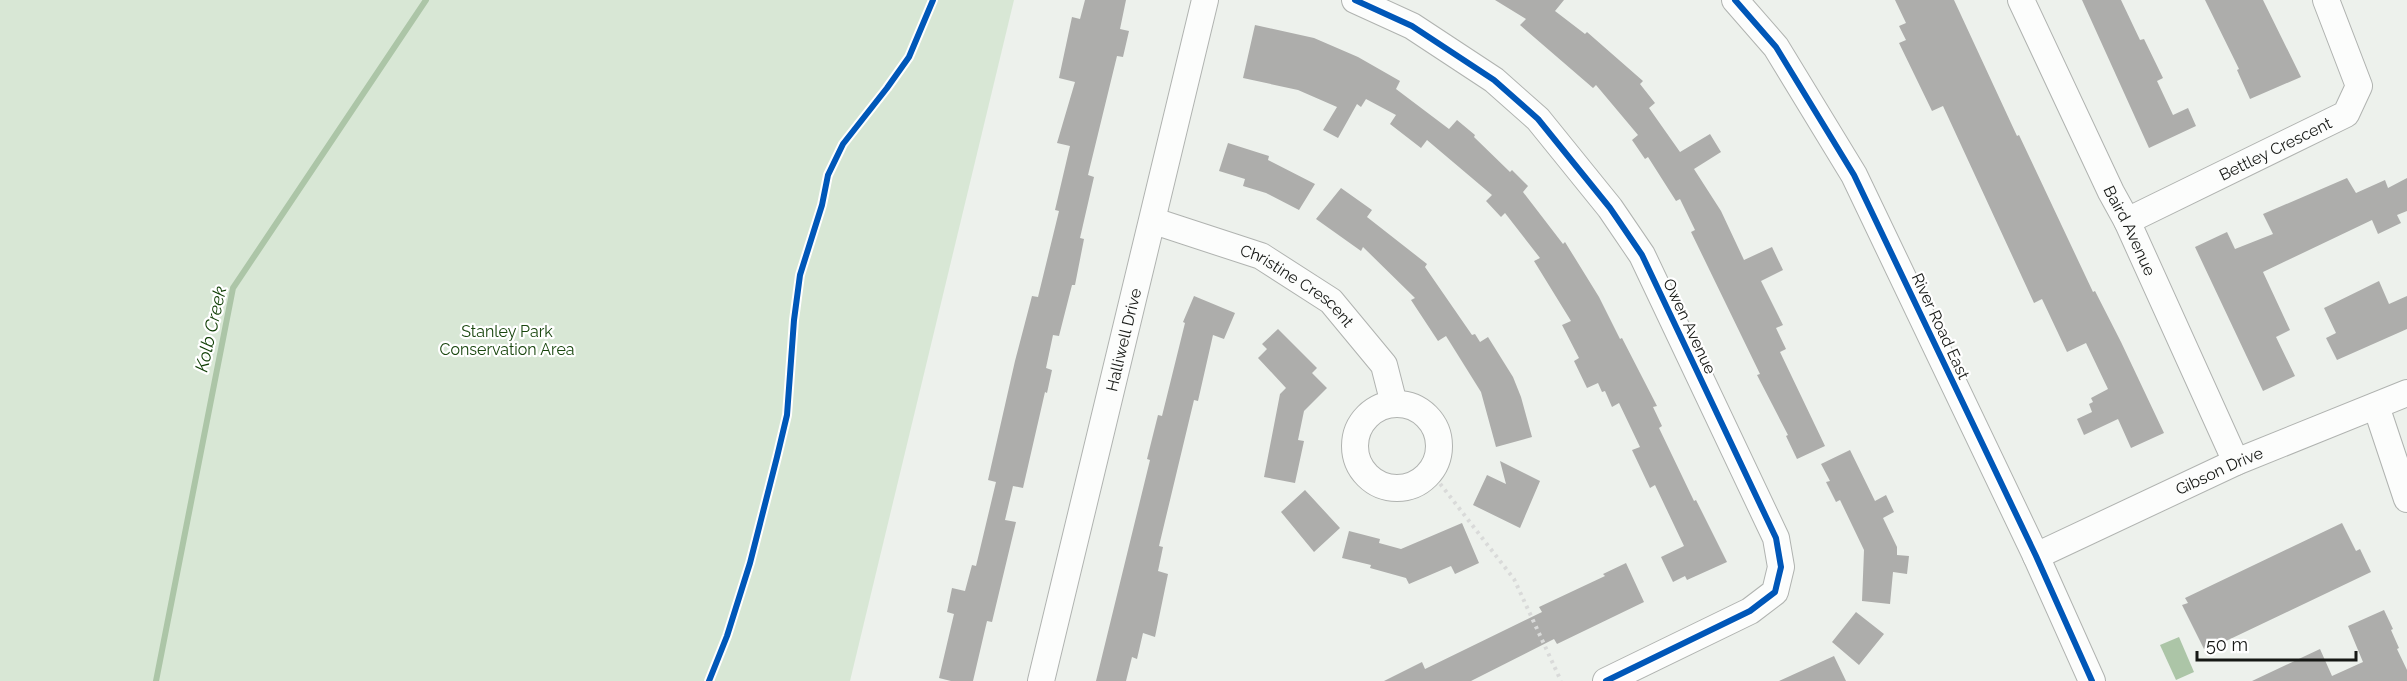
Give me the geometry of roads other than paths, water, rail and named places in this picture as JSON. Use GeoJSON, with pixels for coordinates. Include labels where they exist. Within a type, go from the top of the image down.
{"type":"FeatureCollection","features":[{"type":"Feature","properties":{"kind":"street","name":"Halliwell Drive"},"geometry":{"type":"LineString","coordinates":[[1041,681],[1154,221],[1205,0]]}},
{"type":"Feature","properties":{"kind":"street","name":"Owen Avenue"},"geometry":{"type":"LineString","coordinates":[[1355,0],[1412,26],[1494,80],[1538,118],[1610,208],[1642,255],[1776,538],[1780,567],[1775,592],[1750,611],[1606,681]]}},
{"type":"Feature","properties":{"kind":"street","name":"River Road East"},"geometry":{"type":"LineString","coordinates":[[1735,0],[1776,48],[1854,174],[2036,556],[2092,681]]}},
{"type":"Feature","properties":{"kind":"street","name":"Baird Avenue"},"geometry":{"type":"LineString","coordinates":[[2021,0],[2111,192],[2127,221],[2236,462]]}},
{"type":"Feature","properties":{"kind":"street","name":"Bettley Crescent"},"geometry":{"type":"LineString","coordinates":[[2127,221],[2346,114],[2359,86],[2326,0]]}},
{"type":"Feature","properties":{"kind":"street","name":"Christine Crescent"},"geometry":{"type":"LineString","coordinates":[[1154,221],[1182,228],[1261,256],[1331,301],[1384,365],[1394,404]]}},
{"type":"Feature","properties":{"kind":"street","name":"Gibson Drive"},"geometry":{"type":"LineString","coordinates":[[2036,556],[2236,462],[2407,393]]}},
{"type":"Feature","properties":{"kind":"street"},"geometry":{"type":"LineString","coordinates":[[1394,404],[1407,405],[1421,411],[1434,426],[1439,440],[1437,459],[1431,472],[1418,483],[1404,488],[1390,488],[1376,483],[1363,472],[1356,459],[1355,438],[1360,424],[1379,407],[1394,404]]}},
{"type":"Feature","properties":{"kind":"street"},"geometry":{"type":"LineString","coordinates":[[2376,406],[2407,499]]}},
{"type":"Feature","properties":{"kind":"waterway","name":"Kolb Creek"},"geometry":{"type":"LineString","coordinates":[[156,681],[233,288],[426,0]]}},
{"type":"Feature","properties":{"kind":"park label","name":"Stanley Park Conservation Area"},"geometry":{"type":"Point","coordinates":[507,340]}}]}
